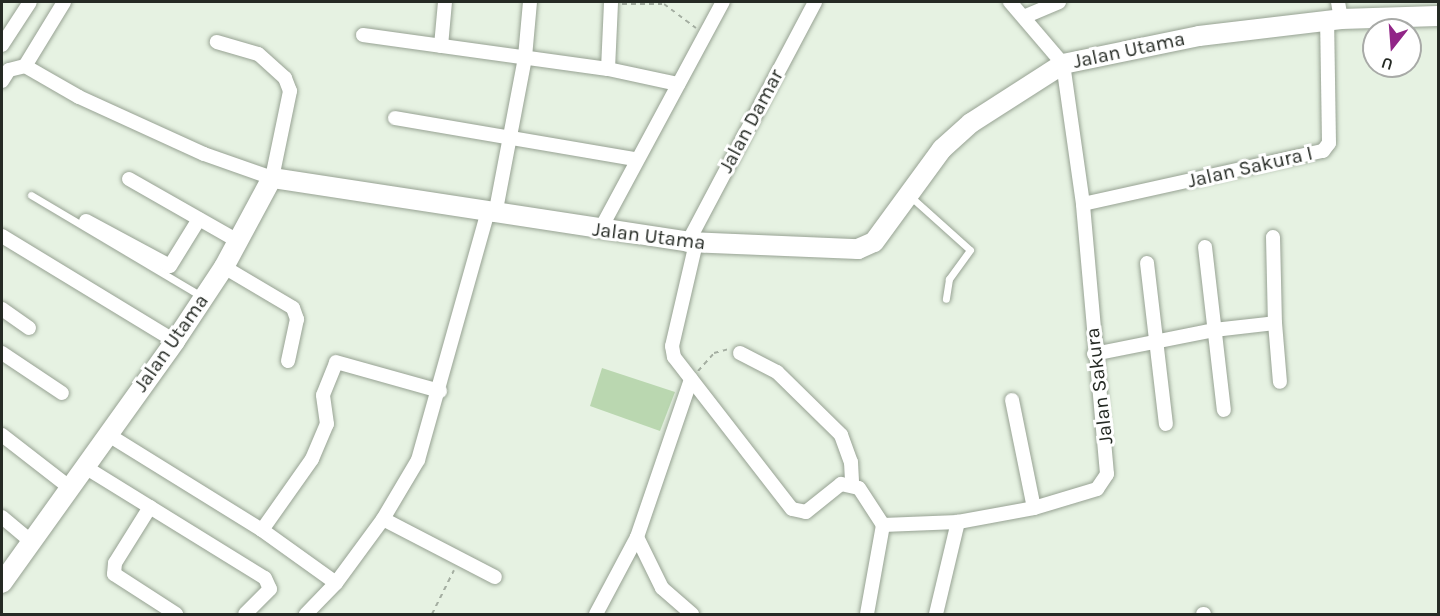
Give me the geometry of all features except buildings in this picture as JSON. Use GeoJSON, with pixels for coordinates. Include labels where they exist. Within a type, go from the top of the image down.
{"type":"FeatureCollection","features":[{"type":"Feature","properties":{"kind":"street"},"geometry":{"type":"LineString","coordinates":[[2,45],[30,2]]}},
{"type":"Feature","properties":{"kind":"street"},"geometry":{"type":"LineString","coordinates":[[25,66],[64,2]]}},
{"type":"Feature","properties":{"kind":"street"},"geometry":{"type":"LineString","coordinates":[[441,46],[445,2]]}},
{"type":"Feature","properties":{"kind":"street"},"geometry":{"type":"LineString","coordinates":[[306,615],[336,583],[382,519],[418,460],[491,215],[511,135],[525,57],[530,2]]}},
{"type":"Feature","properties":{"kind":"street"},"geometry":{"type":"LineString","coordinates":[[600,230],[636,159],[723,2]]}},
{"type":"Feature","properties":{"kind":"street","name":"Jalan Damar"},"geometry":{"type":"LineString","coordinates":[[815,2],[692,243],[672,346],[691,380],[792,509],[806,512],[833,487],[852,484]]}},
{"type":"Feature","properties":{"kind":"street"},"geometry":{"type":"LineString","coordinates":[[1010,2],[1026,16],[1062,64]]}},
{"type":"Feature","properties":{"kind":"street"},"geometry":{"type":"LineString","coordinates":[[1026,16],[1059,2]]}},
{"type":"Feature","properties":{"kind":"street"},"geometry":{"type":"LineString","coordinates":[[608,69],[611,3]]}},
{"type":"Feature","properties":{"kind":"street","name":"Jalan Utama"},"geometry":{"type":"LineString","coordinates":[[2,583],[204,298],[224,267],[236,240],[272,178],[491,215],[692,243],[858,249],[874,242],[942,149],[971,123],[1062,64],[1199,36],[1335,14],[1438,16]]}},
{"type":"Feature","properties":{"kind":"street","name":"Jalan Sakura I"},"geometry":{"type":"LineString","coordinates":[[1083,204],[1323,151],[1329,143],[1335,14]]}},
{"type":"Feature","properties":{"kind":"street"},"geometry":{"type":"LineString","coordinates":[[363,35],[608,69],[678,84]]}},
{"type":"Feature","properties":{"kind":"street"},"geometry":{"type":"LineString","coordinates":[[2,81],[9,70],[25,66],[204,154],[272,178],[290,91],[285,78],[258,54],[217,42]]}},
{"type":"Feature","properties":{"kind":"street","name":"Jalan Sakura"},"geometry":{"type":"LineString","coordinates":[[883,525],[958,522],[1034,508],[1096,489],[1107,474],[1094,354],[1083,204],[1062,64]]}},
{"type":"Feature","properties":{"kind":"street"},"geometry":{"type":"LineString","coordinates":[[395,118],[511,135],[636,159]]}},
{"type":"Feature","properties":{"kind":"street"},"geometry":{"type":"LineString","coordinates":[[129,179],[236,240]]}},
{"type":"Feature","properties":{"kind":"street"},"geometry":{"type":"LineString","coordinates":[[86,221],[170,266],[199,219]]}},
{"type":"Feature","properties":{"kind":"street"},"geometry":{"type":"LineString","coordinates":[[1273,237],[1275,323],[1280,382]]}},
{"type":"Feature","properties":{"kind":"street"},"geometry":{"type":"LineString","coordinates":[[2,239],[175,341]]}},
{"type":"Feature","properties":{"kind":"street"},"geometry":{"type":"LineString","coordinates":[[1205,247],[1224,410]]}},
{"type":"Feature","properties":{"kind":"street"},"geometry":{"type":"LineString","coordinates":[[1147,263],[1166,424]]}},
{"type":"Feature","properties":{"kind":"street"},"geometry":{"type":"LineString","coordinates":[[224,267],[293,308],[297,319],[288,361]]}},
{"type":"Feature","properties":{"kind":"street"},"geometry":{"type":"LineString","coordinates":[[2,309],[29,328]]}},
{"type":"Feature","properties":{"kind":"street"},"geometry":{"type":"LineString","coordinates":[[1094,354],[1214,330],[1275,323]]}},
{"type":"Feature","properties":{"kind":"street"},"geometry":{"type":"LineString","coordinates":[[2,353],[62,393]]}},
{"type":"Feature","properties":{"kind":"street"},"geometry":{"type":"LineString","coordinates":[[740,354],[777,372],[841,435],[851,462],[852,484],[883,525],[867,615]]}},
{"type":"Feature","properties":{"kind":"street"},"geometry":{"type":"LineString","coordinates":[[262,530],[312,459],[327,424],[323,396],[336,362],[440,391]]}},
{"type":"Feature","properties":{"kind":"street"},"geometry":{"type":"LineString","coordinates":[[596,615],[637,537],[691,380]]}},
{"type":"Feature","properties":{"kind":"street"},"geometry":{"type":"LineString","coordinates":[[1012,400],[1034,508]]}},
{"type":"Feature","properties":{"kind":"street"},"geometry":{"type":"LineString","coordinates":[[106,434],[262,530],[336,583]]}},
{"type":"Feature","properties":{"kind":"street"},"geometry":{"type":"LineString","coordinates":[[2,435],[69,487]]}},
{"type":"Feature","properties":{"kind":"street"},"geometry":{"type":"LineString","coordinates":[[85,466],[270,583],[245,615]]}},
{"type":"Feature","properties":{"kind":"street"},"geometry":{"type":"LineString","coordinates":[[150,507],[115,563],[114,574],[176,615]]}},
{"type":"Feature","properties":{"kind":"street"},"geometry":{"type":"LineString","coordinates":[[2,517],[32,542]]}},
{"type":"Feature","properties":{"kind":"street"},"geometry":{"type":"LineString","coordinates":[[382,519],[460,557],[495,577]]}},
{"type":"Feature","properties":{"kind":"street"},"geometry":{"type":"LineString","coordinates":[[936,615],[958,522]]}},
{"type":"Feature","properties":{"kind":"street"},"geometry":{"type":"LineString","coordinates":[[637,537],[662,588],[692,615]]}},
{"type":"Feature","properties":{"kind":"lane"},"geometry":{"type":"LineString","coordinates":[[32,195],[204,298]]}},
{"type":"Feature","properties":{"kind":"lane"},"geometry":{"type":"LineString","coordinates":[[909,195],[970,250],[949,279],[946,299]]}},
{"type":"Feature","properties":{"kind":"path"},"geometry":{"type":"LineString","coordinates":[[611,3],[664,4],[705,35]]}},
{"type":"Feature","properties":{"kind":"path"},"geometry":{"type":"LineString","coordinates":[[691,380],[720,349],[740,354]]}},
{"type":"Feature","properties":{"kind":"path"},"geometry":{"type":"LineString","coordinates":[[432,615],[460,557]]}},
{"type":"Feature","properties":{"kind":"green space"},"geometry":{"type":"Polygon","coordinates":[[[602,368],[675,392],[660,431],[590,406],[602,368]]]}}]}
